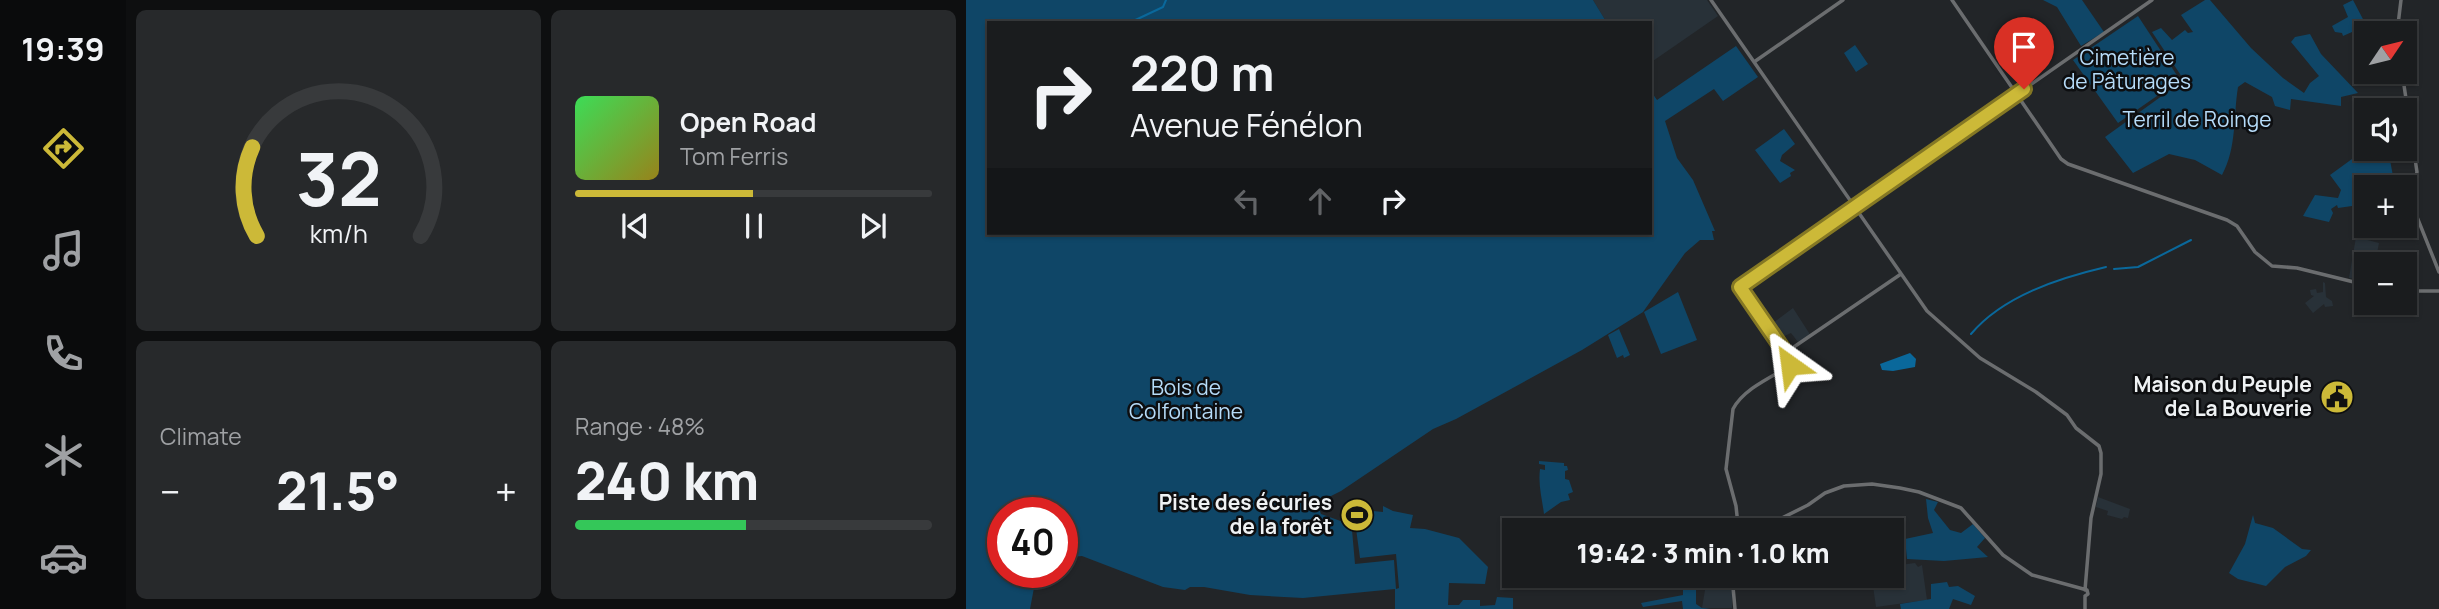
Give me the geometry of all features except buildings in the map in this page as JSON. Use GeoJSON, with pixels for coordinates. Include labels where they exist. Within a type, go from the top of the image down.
{"type":"FeatureCollection","features":[{"type":"Feature","properties":{"kind":"street"},"geometry":{"type":"LineString","coordinates":[[1711,0],[1927,311],[1980,358],[2036,391],[2067,415],[2076,428],[2099,446],[2101,474],[2091,518],[2085,609]]}},
{"type":"Feature","properties":{"kind":"street"},"geometry":{"type":"LineString","coordinates":[[1754,62],[1843,0]]}},
{"type":"Feature","properties":{"kind":"street"},"geometry":{"type":"LineString","coordinates":[[1952,0],[2068,164],[2219,218],[2244,234],[2255,251],[2272,266],[2297,268],[2354,282]]}},
{"type":"Feature","properties":{"kind":"street"},"geometry":{"type":"LineString","coordinates":[[1739,518],[1726,470],[1732,411],[1736,404],[1758,385],[1793,364],[1740,287],[2152,0]]}},
{"type":"Feature","properties":{"kind":"street"},"geometry":{"type":"LineString","coordinates":[[2398,21],[2401,0]]}},
{"type":"Feature","properties":{"kind":"street"},"geometry":{"type":"LineString","coordinates":[[2404,84],[2417,176],[2409,197],[2439,272]]}},
{"type":"Feature","properties":{"kind":"street"},"geometry":{"type":"LineString","coordinates":[[1785,353],[1901,274]]}},
{"type":"Feature","properties":{"kind":"street"},"geometry":{"type":"LineString","coordinates":[[2417,291],[2439,291]]}},
{"type":"Feature","properties":{"kind":"street"},"geometry":{"type":"LineString","coordinates":[[1780,518],[1808,505],[1825,493],[1858,484],[1900,488],[1959,507],[2009,560],[2038,578],[2084,593]]}},
{"type":"Feature","properties":{"kind":"street"},"geometry":{"type":"LineString","coordinates":[[1733,588],[1735,609]]}},
{"type":"Feature","properties":{"kind":"shaded area"},"geometry":{"type":"Polygon","coordinates":[[[1593,0],[1707,0],[1718,16],[1652,62],[1652,21],[1606,21],[1593,0]]]}},
{"type":"Feature","properties":{"kind":"shaded area"},"geometry":{"type":"Polygon","coordinates":[[[2356,238],[2379,243],[2377,252],[2354,252],[2354,279],[2349,278],[2356,238]]]}},
{"type":"Feature","properties":{"kind":"shaded area"},"geometry":{"type":"Polygon","coordinates":[[[2323,282],[2326,297],[2332,301],[2333,306],[2325,307],[2324,304],[2313,313],[2305,303],[2314,296],[2310,290],[2323,292],[2323,282]]]}},
{"type":"Feature","properties":{"kind":"shaded area"},"geometry":{"type":"Polygon","coordinates":[[[1793,308],[1811,336],[1798,342],[1791,333],[1778,339],[1769,326],[1793,308]]]}},
{"type":"Feature","properties":{"kind":"shaded area"},"geometry":{"type":"Polygon","coordinates":[[[1910,353],[1916,359],[1915,367],[1882,370],[1880,364],[1910,353]]]}},
{"type":"Feature","properties":{"kind":"shaded area"},"geometry":{"type":"Polygon","coordinates":[[[2098,497],[2130,509],[2128,518],[2107,515],[2108,511],[2096,507],[2098,497]]]}},
{"type":"Feature","properties":{"kind":"shaded area"},"geometry":{"type":"Polygon","coordinates":[[[1915,563],[1918,567],[1922,565],[1927,600],[1876,607],[1873,588],[1904,588],[1904,564],[1915,563]]]}},
{"type":"Feature","properties":{"kind":"shaded area"},"geometry":{"type":"Polygon","coordinates":[[[1705,588],[1732,588],[1732,608],[1702,608],[1705,588]]]}},
{"type":"Feature","properties":{"kind":"green space","name":"Bois de Colfontaine"},"geometry":{"type":"Polygon","coordinates":[[[966,0],[1593,0],[1606,21],[987,21],[987,235],[1652,235],[1652,93],[1657,100],[1736,46],[1758,77],[1723,101],[1714,89],[1665,121],[1677,158],[1693,180],[1715,231],[1712,231],[1714,240],[1700,240],[1685,253],[1643,312],[1582,350],[1433,429],[1341,491],[1317,503],[1321,514],[1349,524],[1355,564],[1394,560],[1396,589],[1399,588],[1396,554],[1360,558],[1355,521],[1350,514],[1358,508],[1365,517],[1373,511],[1383,512],[1383,506],[1413,515],[1410,528],[1459,538],[1488,567],[1485,584],[1449,583],[1448,605],[1459,605],[1463,600],[1480,600],[1480,606],[1495,605],[1497,597],[1513,598],[1513,609],[1395,609],[1395,589],[1303,598],[1250,595],[1204,587],[1190,587],[1185,590],[1163,587],[1078,556],[1078,497],[987,497],[987,588],[1034,588],[1030,609],[966,609],[966,0]]]}},
{"type":"Feature","properties":{"kind":"green space"},"geometry":{"type":"Polygon","coordinates":[[[2043,0],[2082,0],[2104,32],[2081,46],[2057,7],[2043,0]]]}},
{"type":"Feature","properties":{"kind":"green space","name":"Terril de Roinge"},"geometry":{"type":"Polygon","coordinates":[[[2205,0],[2210,0],[2251,48],[2283,78],[2304,93],[2310,83],[2319,76],[2291,42],[2295,37],[2310,34],[2321,54],[2358,93],[2341,97],[2341,106],[2291,99],[2290,110],[2275,106],[2272,97],[2245,82],[2238,87],[2230,154],[2222,175],[2195,160],[2169,154],[2133,173],[2105,137],[2184,80],[2152,32],[2161,28],[2172,40],[2185,30],[2188,33],[2193,32],[2181,15],[2205,0]]]}},
{"type":"Feature","properties":{"kind":"green space"},"geometry":{"type":"Polygon","coordinates":[[[2353,0],[2364,21],[2354,21],[2354,36],[2352,32],[2343,36],[2342,33],[2335,32],[2332,26],[2348,17],[2343,5],[2353,0]]]}},
{"type":"Feature","properties":{"kind":"green space","name":"Cimetière de Pâturages"},"geometry":{"type":"Polygon","coordinates":[[[2138,16],[2180,80],[2118,123],[2073,60],[2138,16]]]}},
{"type":"Feature","properties":{"kind":"green space"},"geometry":{"type":"Polygon","coordinates":[[[1855,45],[1868,64],[1856,72],[1844,53],[1855,45]]]}},
{"type":"Feature","properties":{"kind":"green space"},"geometry":{"type":"Polygon","coordinates":[[[1784,129],[1795,144],[1782,155],[1780,161],[1795,170],[1780,183],[1755,150],[1784,129]]]}},
{"type":"Feature","properties":{"kind":"green space"},"geometry":{"type":"Polygon","coordinates":[[[2354,158],[2354,161],[2390,161],[2393,175],[2354,175],[2354,206],[2338,208],[2337,205],[2331,209],[2333,213],[2329,222],[2303,216],[2315,195],[2338,198],[2341,190],[2330,175],[2354,158]]]}},
{"type":"Feature","properties":{"kind":"green space"},"geometry":{"type":"Polygon","coordinates":[[[1678,292],[1697,340],[1661,354],[1644,312],[1678,292]]]}},
{"type":"Feature","properties":{"kind":"green space"},"geometry":{"type":"Polygon","coordinates":[[[1619,329],[1630,355],[1624,358],[1623,355],[1617,358],[1608,335],[1619,329]]]}},
{"type":"Feature","properties":{"kind":"green space"},"geometry":{"type":"Polygon","coordinates":[[[1539,461],[1564,463],[1568,470],[1565,471],[1565,479],[1569,480],[1573,492],[1568,494],[1570,500],[1561,502],[1544,514],[1540,469],[1545,470],[1545,465],[1539,464],[1539,461]]]}},
{"type":"Feature","properties":{"kind":"green space"},"geometry":{"type":"Polygon","coordinates":[[[1926,499],[1938,502],[1934,510],[1950,530],[1961,533],[1973,524],[1985,538],[1977,547],[1988,557],[1944,561],[1907,559],[1905,539],[1933,533],[1926,499]]]}},
{"type":"Feature","properties":{"kind":"green space"},"geometry":{"type":"Polygon","coordinates":[[[2253,515],[2255,523],[2273,528],[2302,549],[2311,550],[2306,556],[2285,567],[2266,586],[2238,579],[2229,573],[2245,544],[2253,515]]]}},
{"type":"Feature","properties":{"kind":"green space"},"geometry":{"type":"Polygon","coordinates":[[[1947,582],[1949,587],[1958,586],[1975,596],[1971,605],[1953,599],[1949,609],[1901,609],[1900,604],[1931,599],[1931,584],[1947,582]]]}},
{"type":"Feature","properties":{"kind":"green space"},"geometry":{"type":"Polygon","coordinates":[[[1683,588],[1696,588],[1696,604],[1711,609],[1683,609],[1682,601],[1643,607],[1641,603],[1683,595],[1683,588]]]}},
{"type":"Feature","properties":{"kind":"waterway"},"geometry":{"type":"LineString","coordinates":[[1133,21],[1163,7],[1166,0]]}},
{"type":"Feature","properties":{"kind":"waterway"},"geometry":{"type":"LineString","coordinates":[[2114,269],[2138,267],[2191,240]]}},
{"type":"Feature","properties":{"kind":"waterway"},"geometry":{"type":"LineString","coordinates":[[1971,334],[1999,309],[2033,290],[2106,267]]}},
{"type":"Feature","properties":{"kind":"place","name":"Maison du Peuple de La Bouverie"},"geometry":{"type":"Point","coordinates":[2337,397]}},
{"type":"Feature","properties":{"kind":"place","name":"Piste des écuries de la forêt"},"geometry":{"type":"Point","coordinates":[1357,515]}},
{"type":"Feature","properties":{"kind":"route"},"geometry":{"type":"LineString","coordinates":[[1790,365],[1793,364],[1740,287],[2024,89]]}}]}
